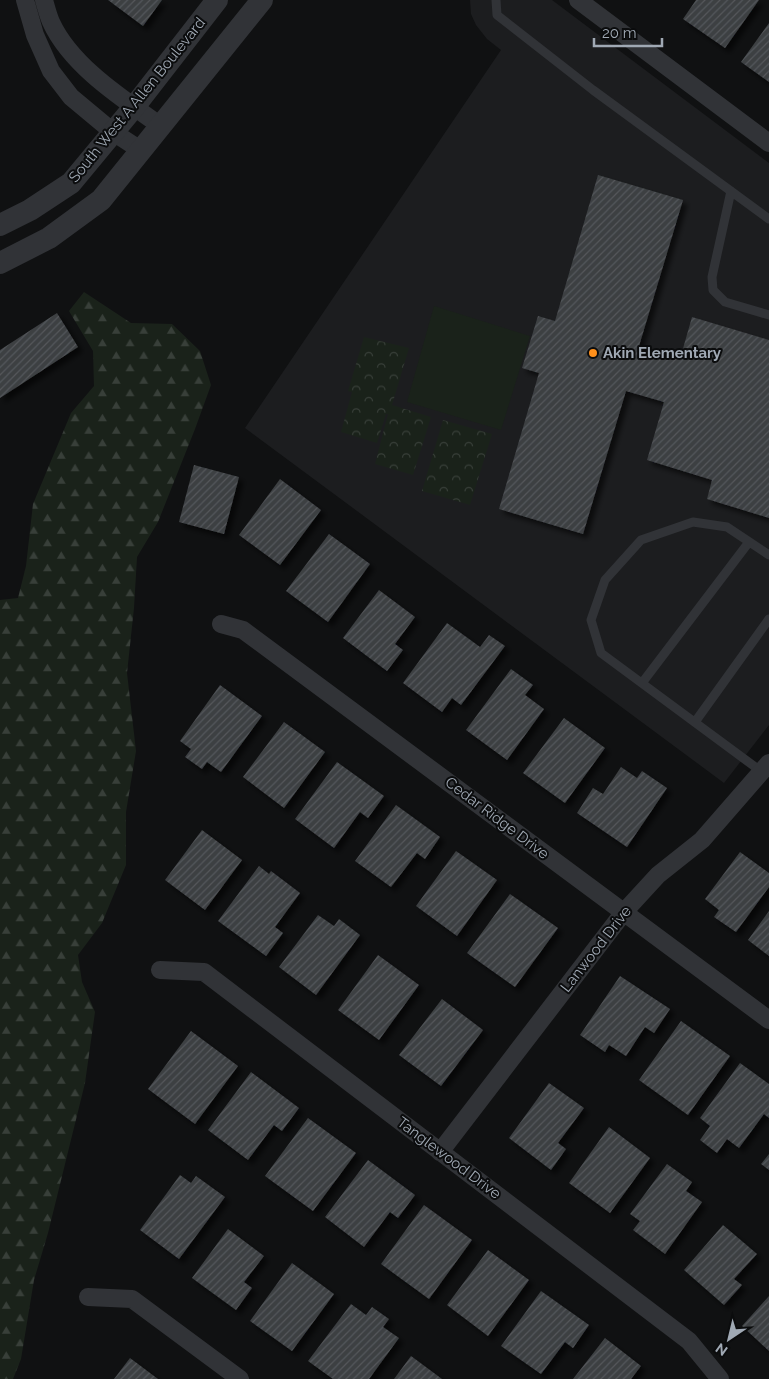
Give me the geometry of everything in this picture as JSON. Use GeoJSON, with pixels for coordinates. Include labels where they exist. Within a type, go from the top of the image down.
{"type":"FeatureCollection","features":[{"type":"Feature","properties":{"kind":"street"},"geometry":{"type":"LineString","coordinates":[[25,0],[35,35],[51,71],[71,97],[113,132],[142,151]]}},
{"type":"Feature","properties":{"kind":"street"},"geometry":{"type":"LineString","coordinates":[[44,0],[51,22],[72,54],[102,83],[161,126]]}},
{"type":"Feature","properties":{"kind":"street","name":"South West A Allen Boulevard"},"geometry":{"type":"LineString","coordinates":[[0,224],[30,210],[71,183],[134,107],[217,0]]}},
{"type":"Feature","properties":{"kind":"street"},"geometry":{"type":"LineString","coordinates":[[0,263],[49,238],[101,200],[262,0]]}},
{"type":"Feature","properties":{"kind":"street"},"geometry":{"type":"LineString","coordinates":[[578,0],[769,143]]}},
{"type":"Feature","properties":{"kind":"street","name":"Cedar Ridge Drive"},"geometry":{"type":"LineString","coordinates":[[221,624],[243,630],[769,1020]]}},
{"type":"Feature","properties":{"kind":"street","name":"Lanwood Drive"},"geometry":{"type":"LineString","coordinates":[[440,1152],[624,912],[658,875],[702,840],[766,768]]}},
{"type":"Feature","properties":{"kind":"street","name":"Tanglewood Drive"},"geometry":{"type":"LineString","coordinates":[[160,970],[204,972],[689,1340],[720,1379]]}},
{"type":"Feature","properties":{"kind":"street"},"geometry":{"type":"LineString","coordinates":[[88,1297],[132,1300],[240,1379]]}},
{"type":"Feature","properties":{"kind":"lane"},"geometry":{"type":"LineString","coordinates":[[496,0],[497,16],[593,90],[769,219]]}},
{"type":"Feature","properties":{"kind":"lane"},"geometry":{"type":"LineString","coordinates":[[731,191],[712,277],[713,290],[725,302],[769,315]]}},
{"type":"Feature","properties":{"kind":"lane"},"geometry":{"type":"LineString","coordinates":[[766,768],[695,722],[601,653],[590,620],[605,580],[641,540],[693,522],[727,527],[769,555]]}},
{"type":"Feature","properties":{"kind":"lane"},"geometry":{"type":"LineString","coordinates":[[642,684],[749,542]]}},
{"type":"Feature","properties":{"kind":"lane"},"geometry":{"type":"LineString","coordinates":[[695,722],[769,619]]}},
{"type":"Feature","properties":{"kind":"shaded area"},"geometry":{"type":"Polygon","coordinates":[[[470,0],[552,0],[769,163],[769,725],[724,783],[245,428],[501,50],[487,39],[476,25],[471,14],[470,0]]]}},
{"type":"Feature","properties":{"kind":"green space"},"geometry":{"type":"Polygon","coordinates":[[[84,292],[131,323],[172,324],[200,351],[211,385],[158,522],[137,557],[127,673],[136,751],[126,812],[126,865],[102,923],[78,955],[82,982],[95,1012],[85,1083],[48,1233],[34,1280],[21,1359],[13,1379],[0,1379],[0,600],[18,598],[26,566],[33,504],[71,413],[94,386],[93,351],[69,311],[84,292]]]}},
{"type":"Feature","properties":{"kind":"green space"},"geometry":{"type":"Polygon","coordinates":[[[434,306],[530,336],[501,430],[407,402],[434,306]]]}},
{"type":"Feature","properties":{"kind":"green space"},"geometry":{"type":"Polygon","coordinates":[[[364,337],[409,348],[392,405],[431,417],[413,475],[375,464],[388,414],[386,414],[377,443],[341,432],[352,392],[348,391],[364,337]]]}},
{"type":"Feature","properties":{"kind":"green space"},"geometry":{"type":"Polygon","coordinates":[[[443,420],[492,434],[470,505],[422,491],[443,420]]]}},
{"type":"Feature","properties":{"kind":"building"},"geometry":{"type":"Polygon","coordinates":[[[108,0],[162,0],[143,26],[108,0]]]}},
{"type":"Feature","properties":{"kind":"building"},"geometry":{"type":"Polygon","coordinates":[[[696,0],[759,0],[725,48],[683,19],[696,0]]]}},
{"type":"Feature","properties":{"kind":"building"},"geometry":{"type":"Polygon","coordinates":[[[769,23],[769,82],[741,62],[769,23]]]}},
{"type":"Feature","properties":{"kind":"building","name":"Akin Elementary"},"geometry":{"type":"Polygon","coordinates":[[[598,175],[683,200],[639,346],[680,359],[692,317],[769,340],[769,518],[707,499],[712,480],[647,460],[664,402],[626,391],[583,534],[499,509],[539,373],[522,368],[538,316],[555,321],[598,175]]]}},
{"type":"Feature","properties":{"kind":"building"},"geometry":{"type":"Polygon","coordinates":[[[57,313],[78,347],[0,398],[0,350],[57,313]]]}},
{"type":"Feature","properties":{"kind":"building"},"geometry":{"type":"Polygon","coordinates":[[[194,465],[239,477],[224,534],[179,522],[194,465]]]}},
{"type":"Feature","properties":{"kind":"building"},"geometry":{"type":"Polygon","coordinates":[[[280,479],[321,510],[280,565],[239,535],[280,479]]]}},
{"type":"Feature","properties":{"kind":"building"},"geometry":{"type":"Polygon","coordinates":[[[329,534],[370,564],[328,622],[286,591],[329,534]]]}},
{"type":"Feature","properties":{"kind":"building"},"geometry":{"type":"Polygon","coordinates":[[[379,590],[415,617],[395,644],[403,650],[387,671],[343,638],[379,590]]]}},
{"type":"Feature","properties":{"kind":"building"},"geometry":{"type":"Polygon","coordinates":[[[447,623],[480,647],[489,635],[505,646],[461,705],[452,698],[442,712],[403,683],[447,623]]]}},
{"type":"Feature","properties":{"kind":"building"},"geometry":{"type":"Polygon","coordinates":[[[511,669],[533,685],[525,695],[544,709],[507,760],[466,730],[511,669]]]}},
{"type":"Feature","properties":{"kind":"building"},"geometry":{"type":"Polygon","coordinates":[[[220,685],[262,716],[221,772],[207,762],[202,769],[185,757],[191,749],[180,741],[220,685]]]}},
{"type":"Feature","properties":{"kind":"building"},"geometry":{"type":"Polygon","coordinates":[[[564,718],[605,748],[565,803],[523,773],[564,718]]]}},
{"type":"Feature","properties":{"kind":"building"},"geometry":{"type":"Polygon","coordinates":[[[284,722],[325,752],[284,808],[243,777],[284,722]]]}},
{"type":"Feature","properties":{"kind":"building"},"geometry":{"type":"Polygon","coordinates":[[[337,762],[384,796],[368,818],[360,812],[334,848],[295,819],[337,762]]]}},
{"type":"Feature","properties":{"kind":"building"},"geometry":{"type":"Polygon","coordinates":[[[621,767],[637,778],[642,771],[667,788],[627,847],[577,813],[593,788],[603,794],[621,767]]]}},
{"type":"Feature","properties":{"kind":"building"},"geometry":{"type":"Polygon","coordinates":[[[396,805],[440,837],[425,859],[417,853],[391,887],[355,861],[396,805]]]}},
{"type":"Feature","properties":{"kind":"building"},"geometry":{"type":"Polygon","coordinates":[[[202,830],[242,860],[205,910],[165,880],[202,830]]]}},
{"type":"Feature","properties":{"kind":"building"},"geometry":{"type":"Polygon","coordinates":[[[456,851],[497,880],[457,936],[416,906],[456,851]]]}},
{"type":"Feature","properties":{"kind":"building"},"geometry":{"type":"Polygon","coordinates":[[[740,852],[769,873],[769,887],[736,932],[714,917],[719,910],[705,899],[740,852]]]}},
{"type":"Feature","properties":{"kind":"building"},"geometry":{"type":"Polygon","coordinates":[[[259,866],[269,874],[271,871],[300,893],[275,927],[283,933],[266,956],[218,921],[259,866]]]}},
{"type":"Feature","properties":{"kind":"building"},"geometry":{"type":"Polygon","coordinates":[[[510,894],[558,928],[515,987],[467,953],[510,894]]]}},
{"type":"Feature","properties":{"kind":"building"},"geometry":{"type":"Polygon","coordinates":[[[769,911],[769,956],[748,940],[769,911]]]}},
{"type":"Feature","properties":{"kind":"building"},"geometry":{"type":"Polygon","coordinates":[[[318,915],[334,926],[339,919],[360,935],[316,995],[279,967],[318,915]]]}},
{"type":"Feature","properties":{"kind":"building"},"geometry":{"type":"Polygon","coordinates":[[[378,955],[419,985],[379,1040],[338,1010],[378,955]]]}},
{"type":"Feature","properties":{"kind":"building"},"geometry":{"type":"Polygon","coordinates":[[[620,976],[670,1009],[654,1033],[645,1027],[626,1056],[609,1045],[605,1052],[580,1035],[620,976]]]}},
{"type":"Feature","properties":{"kind":"building"},"geometry":{"type":"Polygon","coordinates":[[[442,999],[483,1030],[441,1086],[399,1055],[442,999]]]}},
{"type":"Feature","properties":{"kind":"building"},"geometry":{"type":"Polygon","coordinates":[[[681,1021],[730,1056],[688,1115],[639,1080],[681,1021]]]}},
{"type":"Feature","properties":{"kind":"building"},"geometry":{"type":"Polygon","coordinates":[[[191,1031],[238,1066],[195,1124],[148,1089],[191,1031]]]}},
{"type":"Feature","properties":{"kind":"building"},"geometry":{"type":"Polygon","coordinates":[[[740,1063],[769,1084],[769,1118],[764,1114],[739,1148],[727,1139],[717,1153],[700,1140],[710,1126],[700,1118],[740,1063]]]}},
{"type":"Feature","properties":{"kind":"building"},"geometry":{"type":"Polygon","coordinates":[[[251,1072],[299,1108],[282,1131],[274,1125],[248,1160],[208,1130],[251,1072]]]}},
{"type":"Feature","properties":{"kind":"building"},"geometry":{"type":"Polygon","coordinates":[[[549,1083],[584,1108],[558,1143],[566,1149],[551,1170],[509,1138],[549,1083]]]}},
{"type":"Feature","properties":{"kind":"building"},"geometry":{"type":"Polygon","coordinates":[[[308,1118],[356,1153],[313,1211],[265,1176],[308,1118]]]}},
{"type":"Feature","properties":{"kind":"building"},"geometry":{"type":"Polygon","coordinates":[[[609,1127],[650,1158],[610,1213],[569,1183],[609,1127]]]}},
{"type":"Feature","properties":{"kind":"building"},"geometry":{"type":"Polygon","coordinates":[[[769,1154],[769,1170],[761,1164],[769,1154]]]}},
{"type":"Feature","properties":{"kind":"building"},"geometry":{"type":"Polygon","coordinates":[[[368,1160],[415,1195],[398,1218],[390,1212],[364,1247],[325,1217],[368,1160]]]}},
{"type":"Feature","properties":{"kind":"building"},"geometry":{"type":"Polygon","coordinates":[[[667,1164],[692,1182],[686,1191],[702,1202],[665,1254],[633,1230],[640,1221],[630,1214],[667,1164]]]}},
{"type":"Feature","properties":{"kind":"building"},"geometry":{"type":"Polygon","coordinates":[[[180,1175],[191,1183],[196,1176],[225,1197],[179,1259],[140,1230],[180,1175]]]}},
{"type":"Feature","properties":{"kind":"building"},"geometry":{"type":"Polygon","coordinates":[[[424,1205],[472,1240],[429,1299],[381,1264],[424,1205]]]}},
{"type":"Feature","properties":{"kind":"building"},"geometry":{"type":"Polygon","coordinates":[[[723,1225],[757,1254],[734,1279],[742,1285],[724,1305],[684,1270],[723,1225]]]}},
{"type":"Feature","properties":{"kind":"building"},"geometry":{"type":"Polygon","coordinates":[[[228,1229],[264,1256],[244,1282],[252,1288],[236,1310],[192,1278],[228,1229]]]}},
{"type":"Feature","properties":{"kind":"building"},"geometry":{"type":"Polygon","coordinates":[[[488,1250],[529,1280],[488,1336],[447,1305],[488,1250]]]}},
{"type":"Feature","properties":{"kind":"building"},"geometry":{"type":"Polygon","coordinates":[[[292,1263],[334,1294],[292,1351],[250,1321],[292,1263]]]}},
{"type":"Feature","properties":{"kind":"building"},"geometry":{"type":"Polygon","coordinates":[[[541,1291],[589,1325],[573,1348],[565,1342],[541,1374],[501,1346],[541,1291]]]}},
{"type":"Feature","properties":{"kind":"building"},"geometry":{"type":"Polygon","coordinates":[[[769,1296],[769,1351],[742,1326],[769,1296]]]}},
{"type":"Feature","properties":{"kind":"building"},"geometry":{"type":"Polygon","coordinates":[[[351,1304],[366,1315],[372,1307],[389,1319],[383,1327],[399,1338],[369,1379],[333,1379],[308,1361],[351,1304]]]}},
{"type":"Feature","properties":{"kind":"building"},"geometry":{"type":"Polygon","coordinates":[[[605,1338],[641,1366],[631,1379],[573,1379],[605,1338]]]}},
{"type":"Feature","properties":{"kind":"building"},"geometry":{"type":"Polygon","coordinates":[[[411,1356],[442,1379],[394,1379],[411,1356]]]}},
{"type":"Feature","properties":{"kind":"building"},"geometry":{"type":"Polygon","coordinates":[[[130,1358],[158,1379],[114,1379],[130,1358]]]}},
{"type":"Feature","properties":{"kind":"place","name":"Akin Elementary"},"geometry":{"type":"Point","coordinates":[593,353]}}]}
